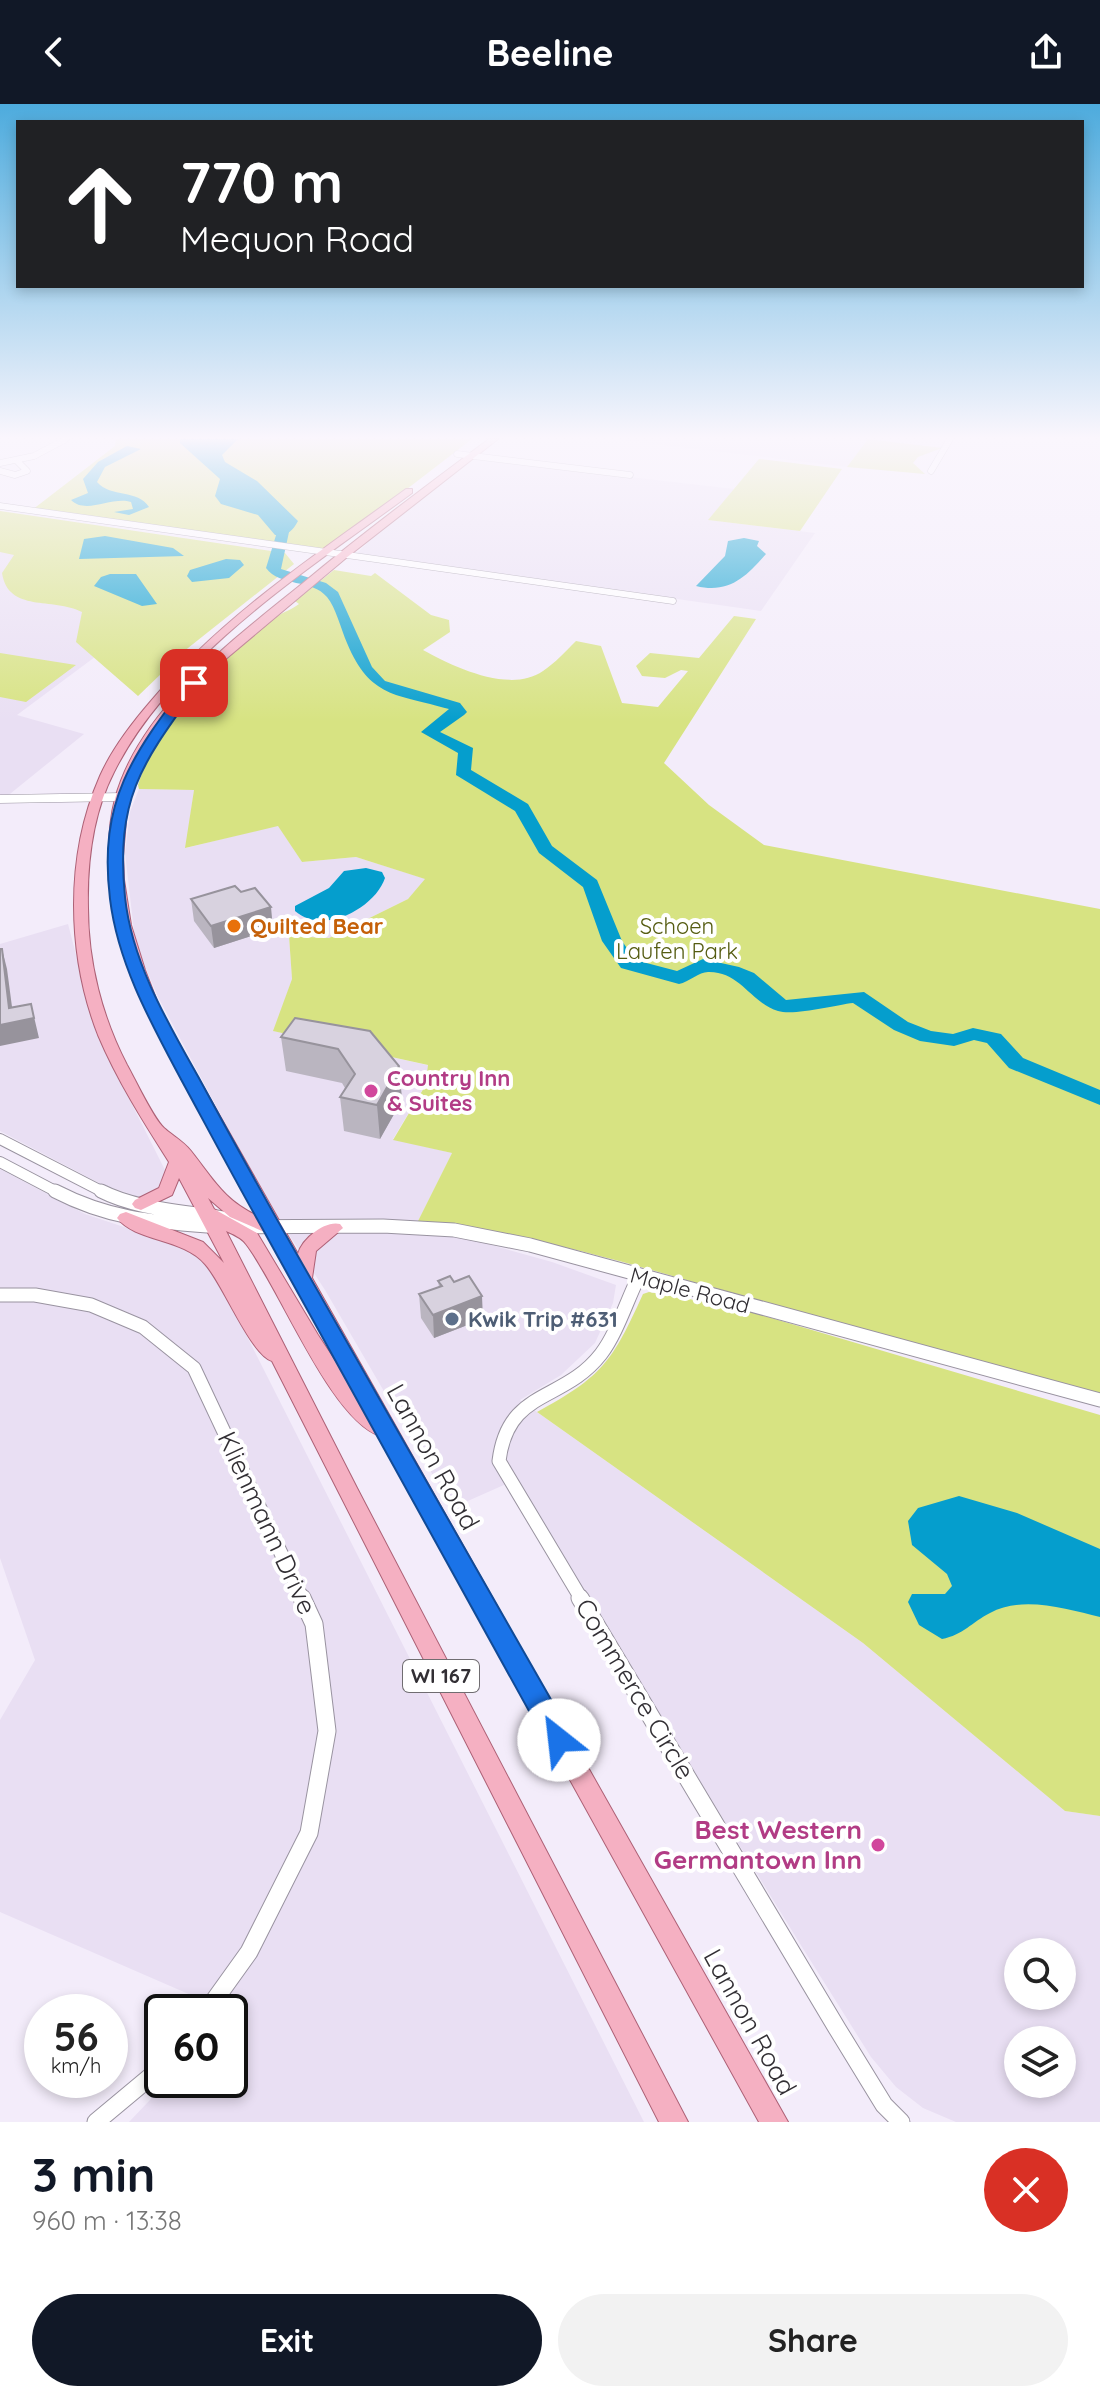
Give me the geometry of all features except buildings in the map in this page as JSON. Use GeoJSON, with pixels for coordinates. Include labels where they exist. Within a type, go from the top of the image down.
{"type":"FeatureCollection","features":[{"type":"Feature","properties":{"kind":"main road","name":"WI 167"},"geometry":{"type":"LineString","coordinates":[[350,533],[192,660],[158,695],[107,773],[89,820],[80,880],[82,947],[96,1008],[122,1069],[176,1163],[220,1223],[288,1373],[674,2122]]}},
{"type":"Feature","properties":{"kind":"main road","name":"WI 167"},"geometry":{"type":"LineString","coordinates":[[122,797],[147,744],[179,699],[208,668],[371,533]]}},
{"type":"Feature","properties":{"kind":"main road","name":"Lannon Road"},"geometry":{"type":"LineString","coordinates":[[122,797],[116,851],[117,899],[129,952],[155,1014],[272,1229],[774,2122]]}},
{"type":"Feature","properties":{"kind":"main road"},"geometry":{"type":"LineString","coordinates":[[157,1130],[180,1145],[218,1199],[231,1210],[272,1229]]}},
{"type":"Feature","properties":{"kind":"main road"},"geometry":{"type":"LineString","coordinates":[[141,1204],[166,1191],[176,1163]]}},
{"type":"Feature","properties":{"kind":"main road"},"geometry":{"type":"LineString","coordinates":[[126,1218],[145,1230],[201,1249],[213,1259],[253,1333],[288,1373]]}},
{"type":"Feature","properties":{"kind":"main road"},"geometry":{"type":"LineString","coordinates":[[220,1223],[259,1248],[311,1340],[359,1413],[386,1432]]}},
{"type":"Feature","properties":{"kind":"main road"},"geometry":{"type":"LineString","coordinates":[[302,1282],[308,1248],[334,1228]]}},
{"type":"Feature","properties":{"kind":"street"},"geometry":{"type":"LineString","coordinates":[[190,533],[673,601]]}},
{"type":"Feature","properties":{"kind":"street"},"geometry":{"type":"LineString","coordinates":[[0,799],[122,797]]}},
{"type":"Feature","properties":{"kind":"street","name":"Maple Road"},"geometry":{"type":"LineString","coordinates":[[0,1139],[121,1201],[220,1223],[272,1229]]}},
{"type":"Feature","properties":{"kind":"street","name":"Maple Road"},"geometry":{"type":"LineString","coordinates":[[0,1162],[92,1210],[126,1218],[272,1229],[383,1226],[454,1230],[530,1245],[1100,1400]]}},
{"type":"Feature","properties":{"kind":"street","name":"Commerce Circle"},"geometry":{"type":"LineString","coordinates":[[639,1276],[601,1354],[569,1383],[521,1409],[502,1436],[499,1461],[838,2030],[884,2105],[901,2122]]}},
{"type":"Feature","properties":{"kind":"street","name":"Klienmann Drive"},"geometry":{"type":"LineString","coordinates":[[0,1295],[35,1295],[91,1305],[143,1327],[194,1368],[314,1624],[327,1731],[309,1833],[249,1952],[219,1994]]}},
{"type":"Feature","properties":{"kind":"street"},"geometry":{"type":"LineString","coordinates":[[96,2122],[144,2082]]}},
{"type":"Feature","properties":{"kind":"shaded area"},"geometry":{"type":"Polygon","coordinates":[[[377,533],[815,533],[761,611],[357,553],[377,533]]]}},
{"type":"Feature","properties":{"kind":"shaded area"},"geometry":{"type":"Polygon","coordinates":[[[0,548],[31,552],[101,610],[107,648],[17,715],[84,734],[0,802],[0,548]]]}},
{"type":"Feature","properties":{"kind":"shaded area"},"geometry":{"type":"Polygon","coordinates":[[[139,789],[194,790],[186,848],[278,825],[302,862],[356,857],[426,879],[408,899],[329,938],[289,936],[292,979],[274,1031],[436,1067],[393,1139],[452,1153],[418,1221],[421,1234],[470,1239],[552,1262],[616,1285],[613,1303],[595,1343],[561,1375],[520,1400],[863,1643],[1065,1811],[1100,1816],[1100,2122],[956,2122],[923,2108],[896,2087],[871,2057],[515,1480],[452,1508],[325,1290],[265,1198],[158,997],[144,964],[139,975],[125,853],[130,812],[139,789]]]}},
{"type":"Feature","properties":{"kind":"shaded area"},"geometry":{"type":"Polygon","coordinates":[[[68,924],[97,1035],[167,1174],[167,1184],[142,1198],[101,1184],[0,1131],[0,944],[68,924]]]}},
{"type":"Feature","properties":{"kind":"shaded area"},"geometry":{"type":"Polygon","coordinates":[[[0,1169],[85,1214],[190,1249],[216,1275],[644,2122],[129,2122],[152,2098],[248,2098],[248,1994],[189,1994],[0,1912],[0,1720],[35,1660],[0,1558],[0,1169]]]}},
{"type":"Feature","properties":{"kind":"green space"},"geometry":{"type":"Polygon","coordinates":[[[0,533],[150,533],[285,553],[294,564],[188,648],[138,696],[76,642],[82,612],[33,602],[13,594],[6,586],[2,573],[14,555],[0,552],[0,533]]]}},
{"type":"Feature","properties":{"kind":"green space"},"geometry":{"type":"Polygon","coordinates":[[[194,533],[349,533],[325,552],[194,533]]]}},
{"type":"Feature","properties":{"kind":"green space","name":"Schoen Laufen Park"},"geometry":{"type":"Polygon","coordinates":[[[334,570],[371,576],[375,573],[431,615],[449,620],[450,632],[423,650],[482,676],[515,680],[530,677],[547,668],[576,641],[601,646],[622,703],[658,707],[688,671],[681,670],[665,678],[642,676],[636,666],[650,653],[699,658],[734,616],[756,619],[664,763],[709,805],[764,845],[1100,909],[1100,1394],[875,1336],[564,1247],[418,1221],[452,1153],[393,1140],[431,1076],[427,1073],[428,1065],[273,1031],[292,979],[289,936],[329,938],[408,899],[425,879],[356,857],[302,862],[278,826],[185,848],[194,790],[139,789],[138,785],[160,736],[193,692],[232,653],[273,619],[299,604],[295,601],[334,570]]]}},
{"type":"Feature","properties":{"kind":"green space"},"geometry":{"type":"Polygon","coordinates":[[[0,653],[76,665],[26,702],[0,697],[0,653]]]}},
{"type":"Feature","properties":{"kind":"green space"},"geometry":{"type":"Polygon","coordinates":[[[649,1292],[734,1307],[1100,1415],[1100,1816],[1065,1811],[863,1643],[537,1412],[577,1388],[603,1365],[623,1336],[643,1294],[649,1292]]]}},
{"type":"Feature","properties":{"kind":"water"},"geometry":{"type":"Polygon","coordinates":[[[105,536],[173,548],[184,556],[79,559],[84,539],[105,536]]]}},
{"type":"Feature","properties":{"kind":"water"},"geometry":{"type":"Polygon","coordinates":[[[744,538],[759,541],[757,546],[766,554],[751,570],[736,582],[718,588],[696,586],[725,556],[728,541],[744,538]]]}},
{"type":"Feature","properties":{"kind":"water"},"geometry":{"type":"Polygon","coordinates":[[[226,559],[240,560],[244,565],[229,578],[192,582],[187,576],[190,570],[226,559]]]}},
{"type":"Feature","properties":{"kind":"water"},"geometry":{"type":"Polygon","coordinates":[[[136,574],[157,604],[142,606],[94,586],[101,577],[136,574]]]}},
{"type":"Feature","properties":{"kind":"water"},"geometry":{"type":"Polygon","coordinates":[[[366,868],[382,872],[385,878],[371,899],[360,908],[347,915],[319,921],[295,911],[295,906],[329,888],[344,871],[366,868]]]}},
{"type":"Feature","properties":{"kind":"water"},"geometry":{"type":"Polygon","coordinates":[[[959,1496],[1017,1513],[1100,1549],[1100,1617],[1030,1604],[1003,1608],[956,1635],[942,1639],[919,1625],[908,1602],[912,1594],[945,1594],[952,1586],[947,1574],[912,1545],[908,1521],[918,1508],[959,1496]]]}},
{"type":"Feature","properties":{"kind":"waterway"},"geometry":{"type":"LineString","coordinates":[[283,533],[273,568],[276,572],[321,586],[333,595],[365,669],[380,684],[455,706],[459,712],[429,732],[467,751],[462,772],[522,808],[545,849],[591,884],[612,941],[628,964],[679,978],[703,965],[732,971],[747,977],[769,999],[783,1006],[857,996],[901,1026],[927,1037],[954,1040],[973,1034],[994,1038],[1016,1063],[1100,1098]]}},
{"type":"Feature","properties":{"kind":"place","name":"Quilted Bear"},"geometry":{"type":"Point","coordinates":[234,926]}},
{"type":"Feature","properties":{"kind":"place","name":"Country Inn & Suites"},"geometry":{"type":"Point","coordinates":[371,1091]}},
{"type":"Feature","properties":{"kind":"place","name":"Kwik Trip #631"},"geometry":{"type":"Point","coordinates":[452,1319]}},
{"type":"Feature","properties":{"kind":"place","name":"Best Western Germantown Inn"},"geometry":{"type":"Point","coordinates":[878,1845]}},
{"type":"Feature","properties":{"kind":"route"},"geometry":{"type":"LineString","coordinates":[[194,683],[147,744],[122,797],[116,851],[117,899],[129,952],[155,1014],[240,1171],[559,1740]]}}]}
